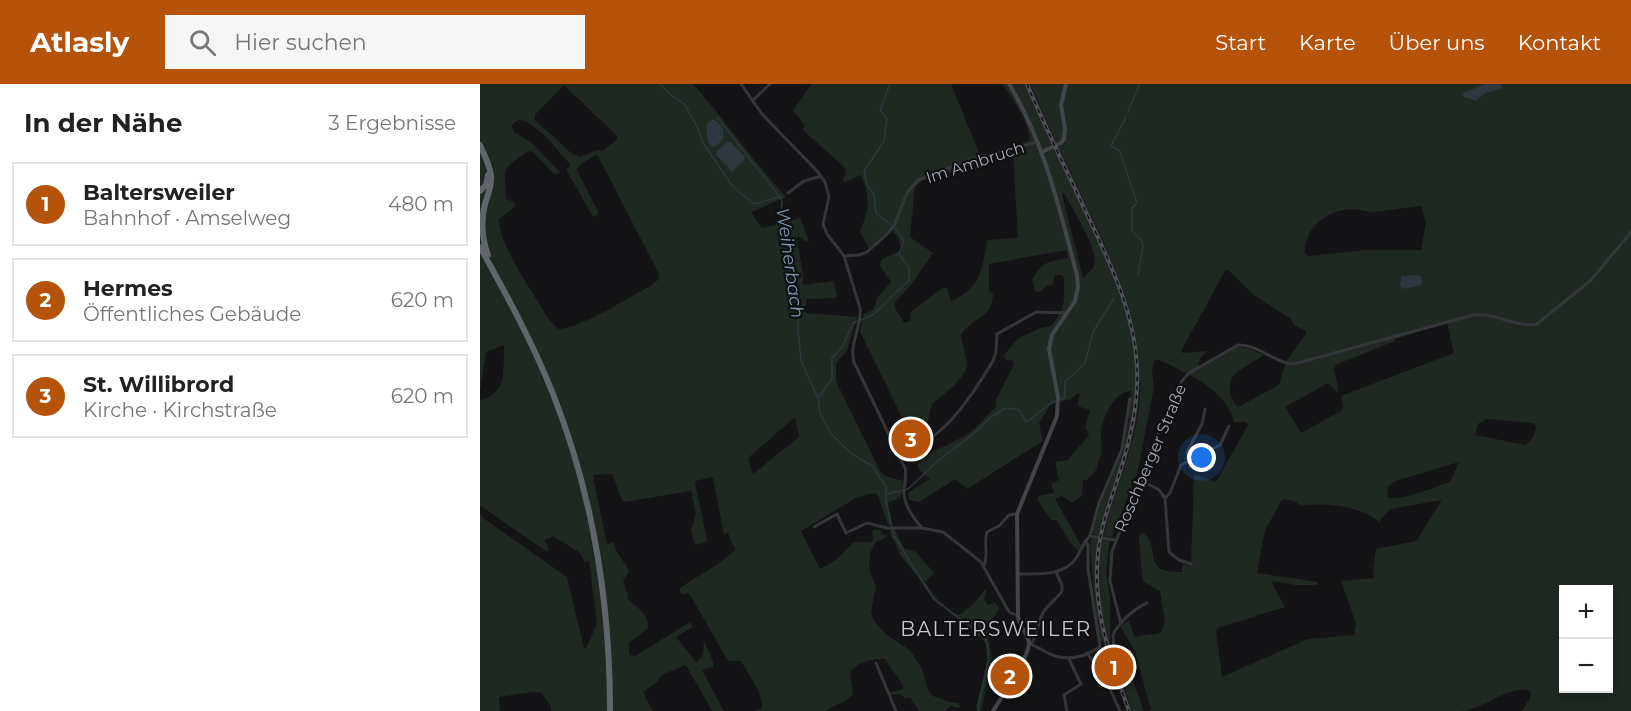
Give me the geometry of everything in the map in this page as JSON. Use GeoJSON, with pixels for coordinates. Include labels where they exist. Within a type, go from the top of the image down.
{"type":"FeatureCollection","features":[{"type":"Feature","properties":{"kind":"highway"},"geometry":{"type":"LineString","coordinates":[[480,145],[489,165],[491,180],[484,212],[484,240],[499,281]]}},
{"type":"Feature","properties":{"kind":"highway"},"geometry":{"type":"LineString","coordinates":[[480,152],[488,175],[486,185],[480,191]]}},
{"type":"Feature","properties":{"kind":"highway"},"geometry":{"type":"LineString","coordinates":[[480,247],[499,281],[552,392],[570,441],[586,496],[600,567],[610,711]]}},
{"type":"Feature","properties":{"kind":"main road"},"geometry":{"type":"LineString","coordinates":[[993,711],[1012,681],[1030,644],[1018,616],[1017,514],[1055,421],[1058,399],[1049,349],[1052,335],[1068,313],[1077,294],[1077,275],[1055,188],[1025,112],[1009,84]]}},
{"type":"Feature","properties":{"kind":"main road"},"geometry":{"type":"LineString","coordinates":[[1042,152],[1061,143],[1065,134],[1061,99],[1066,84]]}},
{"type":"Feature","properties":{"kind":"street"},"geometry":{"type":"LineString","coordinates":[[741,84],[772,126],[821,176],[828,192],[824,229],[844,256],[858,302],[860,317],[853,345],[853,357],[906,473],[904,493],[911,513],[922,528]]}},
{"type":"Feature","properties":{"kind":"street"},"geometry":{"type":"LineString","coordinates":[[753,100],[770,84]]}},
{"type":"Feature","properties":{"kind":"street","name":"Im Ambruch"},"geometry":{"type":"LineString","coordinates":[[844,256],[867,252],[893,227],[903,200],[911,186],[918,180],[972,159],[1037,142]]}},
{"type":"Feature","properties":{"kind":"street"},"geometry":{"type":"LineString","coordinates":[[788,193],[801,183],[821,176]]}},
{"type":"Feature","properties":{"kind":"street","name":"Roschberger Straße"},"geometry":{"type":"LineString","coordinates":[[1056,572],[1073,561],[1085,541],[1092,536],[1113,539],[1141,480],[1148,456],[1182,381],[1189,373],[1238,345],[1246,345],[1285,363],[1294,364],[1473,315],[1485,315],[1530,325],[1537,324],[1591,280],[1631,232]]}},
{"type":"Feature","properties":{"kind":"street"},"geometry":{"type":"LineString","coordinates":[[898,455],[921,446],[957,414],[993,361],[997,334],[1036,312],[1068,313]]}},
{"type":"Feature","properties":{"kind":"street"},"geometry":{"type":"LineString","coordinates":[[1092,536],[1099,503],[1122,449],[1130,399]]}},
{"type":"Feature","properties":{"kind":"street"},"geometry":{"type":"LineString","coordinates":[[1188,460],[1187,452],[1202,424],[1205,409]]}},
{"type":"Feature","properties":{"kind":"street"},"geometry":{"type":"LineString","coordinates":[[1165,498],[1170,493],[1181,465],[1220,445],[1229,426]]}},
{"type":"Feature","properties":{"kind":"street"},"geometry":{"type":"LineString","coordinates":[[1141,480],[1159,490],[1165,498],[1168,550],[1179,560],[1191,564]]}},
{"type":"Feature","properties":{"kind":"street"},"geometry":{"type":"LineString","coordinates":[[814,527],[837,514],[846,533],[867,523],[943,532],[984,565],[1009,612],[1018,616]]}},
{"type":"Feature","properties":{"kind":"street"},"geometry":{"type":"LineString","coordinates":[[984,565],[987,560],[985,537],[987,532],[999,526],[1009,515],[1017,514]]}},
{"type":"Feature","properties":{"kind":"street"},"geometry":{"type":"LineString","coordinates":[[1113,539],[1109,572],[1121,624]]}},
{"type":"Feature","properties":{"kind":"street"},"geometry":{"type":"LineString","coordinates":[[1019,574],[1056,572],[1063,587],[1043,612],[1035,637],[1030,644],[1050,654],[1069,659],[1100,647],[1088,569],[1088,546],[1085,541]]}},
{"type":"Feature","properties":{"kind":"street"},"geometry":{"type":"LineString","coordinates":[[1130,651],[1123,654],[1113,650],[1113,635],[1121,624],[1147,603]]}},
{"type":"Feature","properties":{"kind":"street"},"geometry":{"type":"LineString","coordinates":[[1087,653],[1104,676],[1120,711]]}},
{"type":"Feature","properties":{"kind":"street"},"geometry":{"type":"LineString","coordinates":[[1067,711],[1064,695],[1081,684],[1069,659]]}},
{"type":"Feature","properties":{"kind":"street"},"geometry":{"type":"LineString","coordinates":[[876,663],[896,711]]}},
{"type":"Feature","properties":{"kind":"shaded area"},"geometry":{"type":"Polygon","coordinates":[[[480,84],[693,84],[786,197],[751,212],[762,228],[800,218],[809,241],[806,242],[798,236],[803,285],[834,281],[837,298],[806,299],[806,313],[857,317],[847,351],[836,363],[836,381],[880,471],[885,476],[903,481],[901,498],[888,502],[892,525],[888,525],[878,495],[874,493],[856,498],[801,531],[820,569],[836,560],[854,542],[873,540],[874,529],[888,536],[875,543],[870,553],[869,569],[876,586],[871,612],[874,621],[887,635],[910,650],[922,669],[928,690],[933,696],[958,703],[961,708],[951,706],[944,711],[919,711],[910,697],[905,699],[901,694],[889,695],[889,693],[903,689],[903,685],[885,659],[875,659],[858,665],[850,672],[853,695],[824,711],[753,711],[762,708],[760,696],[741,661],[727,659],[689,593],[680,592],[680,588],[735,550],[728,533],[724,535],[713,478],[695,483],[707,542],[695,545],[691,530],[696,514],[691,491],[623,502],[612,474],[594,475],[593,477],[607,544],[614,542],[616,551],[627,567],[629,571],[623,581],[628,594],[627,598],[642,612],[648,624],[648,628],[629,643],[629,655],[635,656],[690,622],[693,627],[676,637],[697,663],[703,654],[704,641],[713,667],[702,670],[724,711],[712,711],[686,665],[661,675],[658,681],[643,692],[653,711],[551,711],[542,693],[532,692],[499,697],[500,711],[480,711],[480,513],[483,518],[567,577],[584,648],[597,624],[589,561],[585,562],[579,552],[553,536],[545,540],[549,549],[547,552],[481,506],[480,508],[480,400],[495,393],[500,386],[504,345],[486,352],[480,391],[480,84]],[[564,85],[535,115],[535,120],[571,153],[579,157],[598,150],[602,151],[617,140],[617,136],[564,85]],[[518,120],[512,125],[514,132],[532,143],[560,172],[555,175],[533,152],[528,151],[506,170],[506,199],[514,202],[516,206],[499,219],[504,242],[549,320],[558,329],[578,324],[617,305],[658,280],[659,274],[598,156],[595,155],[577,170],[598,212],[593,217],[566,169],[570,166],[569,163],[559,151],[538,130],[524,121],[518,120]],[[795,417],[748,458],[753,474],[799,437],[795,417]]]}},
{"type":"Feature","properties":{"kind":"shaded area"},"geometry":{"type":"Polygon","coordinates":[[[811,84],[951,84],[980,155],[1029,141],[1024,119],[1002,84],[1026,84],[1112,273],[1129,323],[1134,349],[1136,376],[1132,420],[1099,535],[1094,534],[1093,531],[1101,502],[1123,450],[1129,421],[1131,391],[1120,395],[1107,412],[1102,426],[1102,452],[1097,469],[1087,480],[1083,480],[1082,496],[1072,502],[1062,496],[1055,499],[1081,545],[1078,551],[1069,541],[1057,520],[1051,520],[1037,499],[1039,496],[1054,493],[1051,484],[1059,480],[1055,462],[1068,460],[1089,435],[1085,428],[1090,410],[1077,406],[1080,394],[1077,393],[1071,399],[1051,404],[1039,423],[1043,441],[967,489],[955,479],[919,502],[909,500],[908,493],[930,479],[920,471],[917,464],[921,460],[931,452],[969,433],[996,407],[996,399],[1014,365],[1012,359],[1006,361],[1004,355],[1017,339],[1040,328],[1051,326],[1056,320],[1063,304],[1064,278],[1061,275],[1055,275],[1052,285],[1046,286],[1040,292],[1035,291],[1032,280],[1046,263],[1068,258],[1066,250],[989,264],[989,292],[993,293],[990,308],[961,335],[967,364],[965,372],[955,385],[932,404],[928,421],[909,432],[860,331],[864,314],[873,310],[877,298],[891,282],[880,266],[881,260],[901,250],[899,241],[890,229],[869,249],[860,232],[868,204],[861,175],[845,182],[843,180],[846,173],[844,167],[803,130],[805,125],[793,111],[811,84]],[[1013,153],[922,181],[915,186],[910,237],[933,253],[910,286],[895,302],[895,308],[904,323],[910,321],[911,312],[942,288],[947,288],[951,302],[969,290],[981,269],[987,240],[1018,238],[1013,153]],[[1064,193],[1062,194],[1083,278],[1093,268],[1095,261],[1093,252],[1090,241],[1064,193]]]}},
{"type":"Feature","properties":{"kind":"shaded area"},"geometry":{"type":"Polygon","coordinates":[[[1026,84],[1030,84],[1116,268],[1132,313],[1137,340],[1140,379],[1137,417],[1131,448],[1104,534],[1100,577],[1107,635],[1133,711],[1128,711],[1106,648],[1096,599],[1096,567],[1100,533],[1126,447],[1135,403],[1112,270],[1026,84]]]}},
{"type":"Feature","properties":{"kind":"shaded area"},"geometry":{"type":"Polygon","coordinates":[[[1030,84],[1631,84],[1631,711],[1522,711],[1531,693],[1528,690],[1519,690],[1461,711],[1148,711],[1151,710],[1134,649],[1120,627],[1129,620],[1134,637],[1161,633],[1165,622],[1160,591],[1144,582],[1142,577],[1139,536],[1143,533],[1149,539],[1156,564],[1161,569],[1182,572],[1183,564],[1191,566],[1194,474],[1216,482],[1248,425],[1246,422],[1234,422],[1223,400],[1204,384],[1159,360],[1154,360],[1152,371],[1154,387],[1138,470],[1112,537],[1104,536],[1137,421],[1140,376],[1138,349],[1126,299],[1096,225],[1030,84]],[[1421,206],[1374,212],[1351,209],[1333,213],[1313,228],[1305,253],[1309,256],[1366,250],[1421,250],[1426,222],[1421,206]],[[1228,270],[1225,271],[1181,351],[1183,353],[1207,351],[1200,360],[1199,367],[1230,349],[1244,348],[1264,355],[1234,374],[1230,383],[1230,391],[1238,407],[1279,385],[1286,362],[1307,332],[1255,296],[1228,270]],[[1447,323],[1395,339],[1395,341],[1335,365],[1339,391],[1337,392],[1328,383],[1285,407],[1301,433],[1343,410],[1341,396],[1454,353],[1447,323]],[[1486,419],[1478,424],[1475,435],[1525,445],[1533,437],[1536,426],[1533,423],[1486,419]],[[1459,462],[1396,481],[1388,486],[1387,497],[1400,498],[1450,482],[1459,462]],[[1282,500],[1265,530],[1257,573],[1318,582],[1318,585],[1295,585],[1273,581],[1285,607],[1218,628],[1216,631],[1222,677],[1308,639],[1354,635],[1356,623],[1341,581],[1374,578],[1376,549],[1416,541],[1442,500],[1390,509],[1379,522],[1363,512],[1342,506],[1301,506],[1296,502],[1282,500]]]}},
{"type":"Feature","properties":{"kind":"shaded area"},"geometry":{"type":"Polygon","coordinates":[[[1486,84],[1501,84],[1503,88],[1486,93],[1475,101],[1463,96],[1463,93],[1486,84]]]}},
{"type":"Feature","properties":{"kind":"shaded area"},"geometry":{"type":"Polygon","coordinates":[[[714,119],[724,133],[719,144],[712,147],[708,142],[706,126],[714,119]]]}},
{"type":"Feature","properties":{"kind":"shaded area"},"geometry":{"type":"Polygon","coordinates":[[[730,142],[745,157],[732,172],[716,155],[717,151],[730,142]]]}},
{"type":"Feature","properties":{"kind":"shaded area"},"geometry":{"type":"Polygon","coordinates":[[[1401,276],[1421,276],[1423,281],[1421,285],[1404,289],[1400,286],[1401,276]]]}},
{"type":"Feature","properties":{"kind":"shaded area"},"geometry":{"type":"Polygon","coordinates":[[[894,528],[904,548],[916,552],[934,573],[925,582],[951,612],[960,614],[987,588],[984,600],[988,605],[995,602],[999,608],[987,629],[992,659],[981,711],[977,711],[976,707],[988,657],[986,643],[933,600],[900,555],[891,537],[890,529],[894,528]]]}},
{"type":"Feature","properties":{"kind":"shaded area"},"geometry":{"type":"Polygon","coordinates":[[[1093,538],[1099,539],[1096,590],[1104,642],[1100,640],[1094,594],[1090,541],[1093,538]]]}},
{"type":"Feature","properties":{"kind":"shaded area"},"geometry":{"type":"Polygon","coordinates":[[[1103,540],[1110,541],[1106,572],[1110,597],[1110,641],[1108,641],[1105,629],[1100,591],[1103,540]]]}},
{"type":"Feature","properties":{"kind":"shaded area"},"geometry":{"type":"Polygon","coordinates":[[[1130,673],[1144,711],[1133,711],[1120,674],[1130,673]]]}},
{"type":"Feature","properties":{"kind":"waterway","name":"Weiherbach"},"geometry":{"type":"LineString","coordinates":[[660,84],[684,104],[698,128],[703,143],[733,187],[754,204],[780,197],[781,215],[791,252],[789,269],[798,291],[801,361],[818,398],[820,413],[831,434],[852,454],[872,466],[886,486],[886,502],[894,536],[933,598],[985,638],[988,656],[978,711]]}},
{"type":"Feature","properties":{"kind":"waterway"},"geometry":{"type":"LineString","coordinates":[[819,397],[832,379],[832,358],[843,346],[853,323],[873,315],[909,280],[909,267],[899,254],[904,242],[897,230],[876,213],[874,194],[867,185],[864,171],[884,141],[887,119],[880,110],[890,84]]}},
{"type":"Feature","properties":{"kind":"waterway"},"geometry":{"type":"LineString","coordinates":[[1128,112],[1139,84]]}},
{"type":"Feature","properties":{"kind":"waterway"},"geometry":{"type":"LineString","coordinates":[[717,117],[779,196]]}},
{"type":"Feature","properties":{"kind":"waterway"},"geometry":{"type":"LineString","coordinates":[[1126,117],[1111,146],[1120,151],[1137,203],[1132,208],[1132,231],[1143,245],[1138,276]]}},
{"type":"Feature","properties":{"kind":"waterway"},"geometry":{"type":"LineString","coordinates":[[1060,399],[1065,398],[1065,382],[1085,363],[1093,332],[1114,298]]}},
{"type":"Feature","properties":{"kind":"waterway"},"geometry":{"type":"LineString","coordinates":[[887,494],[908,489],[991,417],[1006,408],[1019,410],[1026,422],[1056,401]]}},
{"type":"Feature","properties":{"kind":"railway"},"geometry":{"type":"LineString","coordinates":[[1027,84],[1119,286],[1135,345],[1137,380],[1133,423],[1101,534],[1097,580],[1107,646],[1129,711]]}},
{"type":"Feature","properties":{"kind":"place","name":"St. Willibrord"},"geometry":{"type":"Point","coordinates":[911,439]}},
{"type":"Feature","properties":{"kind":"place","name":"Baltersweiler"},"geometry":{"type":"Point","coordinates":[1114,667]}},
{"type":"Feature","properties":{"kind":"place","name":"Hermes"},"geometry":{"type":"Point","coordinates":[1010,676]}},
{"type":"Feature","properties":{"kind":"district","name":"BALTERSWEILER"},"geometry":{"type":"Point","coordinates":[996,629]}}]}
